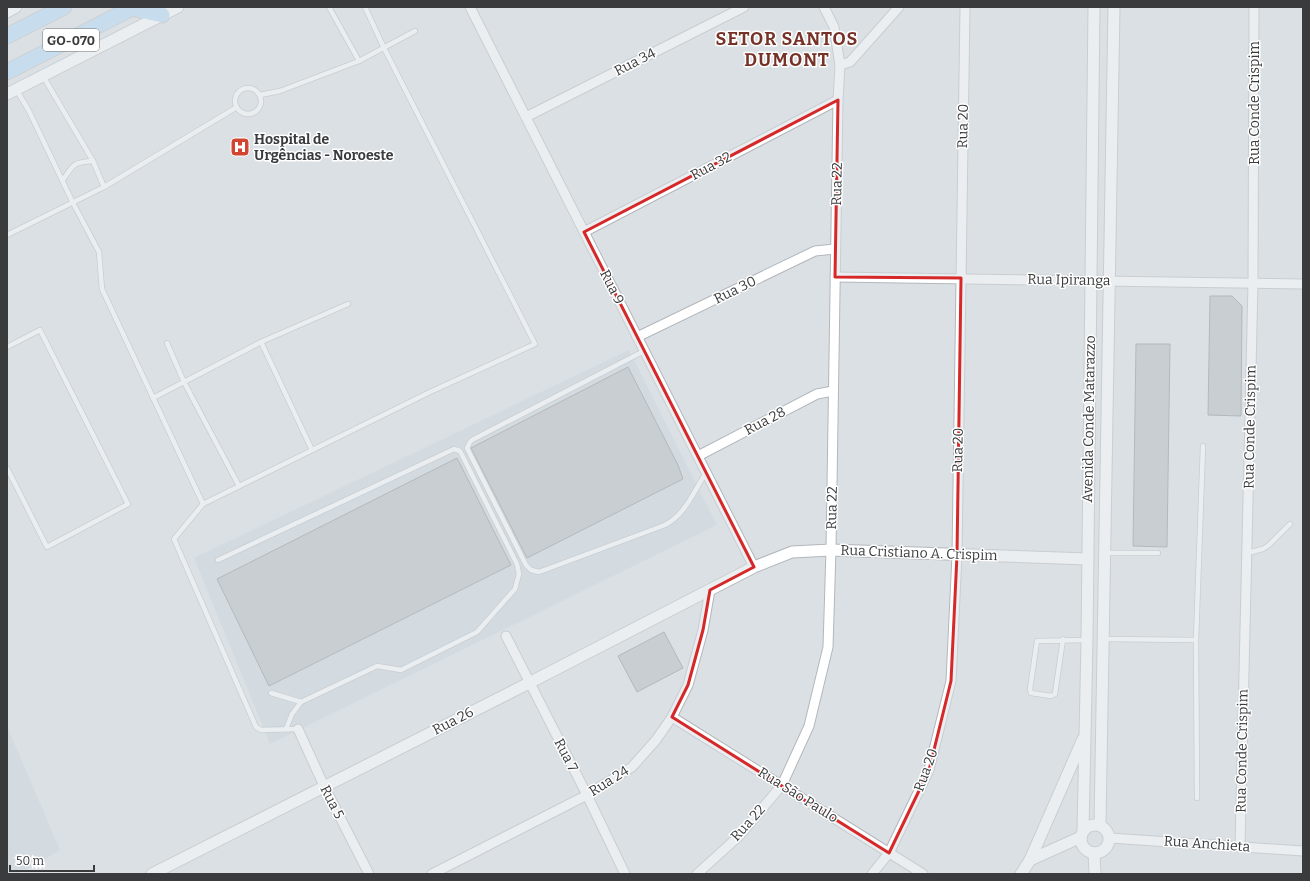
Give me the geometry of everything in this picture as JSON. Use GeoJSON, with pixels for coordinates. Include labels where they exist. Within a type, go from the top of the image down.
{"type":"FeatureCollection","features":[{"type":"Feature","properties":{"kind":"highway","name":"GO-070"},"geometry":{"type":"LineString","coordinates":[[7,36],[64,7]]}},
{"type":"Feature","properties":{"kind":"highway","name":"GO-070"},"geometry":{"type":"LineString","coordinates":[[7,72],[133,8]]}},
{"type":"Feature","properties":{"kind":"highway"},"geometry":{"type":"LineString","coordinates":[[133,8],[162,15]]}},
{"type":"Feature","properties":{"kind":"street"},"geometry":{"type":"LineString","coordinates":[[7,12],[16,7]]}},
{"type":"Feature","properties":{"kind":"street"},"geometry":{"type":"LineString","coordinates":[[12,92],[178,7]]}},
{"type":"Feature","properties":{"kind":"street","name":"Rua 9"},"geometry":{"type":"LineString","coordinates":[[470,7],[754,567]]}},
{"type":"Feature","properties":{"kind":"street","name":"Rua 34"},"geometry":{"type":"LineString","coordinates":[[526,117],[744,7]]}},
{"type":"Feature","properties":{"kind":"street","name":"Rua 22"},"geometry":{"type":"LineString","coordinates":[[698,874],[739,836],[782,785],[809,726],[828,647],[831,550],[838,100],[840,65],[834,27],[824,7]]}},
{"type":"Feature","properties":{"kind":"street"},"geometry":{"type":"LineString","coordinates":[[840,65],[850,62],[899,7]]}},
{"type":"Feature","properties":{"kind":"street","name":"Rua 20"},"geometry":{"type":"LineString","coordinates":[[872,874],[889,853],[929,770],[951,681],[957,555],[965,7]]}},
{"type":"Feature","properties":{"kind":"street","name":"Avenida Conde Matarazzo"},"geometry":{"type":"LineString","coordinates":[[1082,834],[1086,733],[1094,7]]}},
{"type":"Feature","properties":{"kind":"street","name":"Avenida Conde Matarazzo"},"geometry":{"type":"LineString","coordinates":[[1100,825],[1114,7]]}},
{"type":"Feature","properties":{"kind":"street","name":"Rua Conde Crispim"},"geometry":{"type":"LineString","coordinates":[[1240,846],[1253,283],[1254,7]]}},
{"type":"Feature","properties":{"kind":"street","name":"Rua 32"},"geometry":{"type":"LineString","coordinates":[[584,232],[838,100]]}},
{"type":"Feature","properties":{"kind":"street","name":"Rua 30"},"geometry":{"type":"LineString","coordinates":[[637,337],[815,251],[836,249]]}},
{"type":"Feature","properties":{"kind":"street","name":"Rua Ipiranga"},"geometry":{"type":"LineString","coordinates":[[835,277],[1303,284]]}},
{"type":"Feature","properties":{"kind":"street","name":"Rua 28"},"geometry":{"type":"LineString","coordinates":[[698,456],[817,394],[833,392]]}},
{"type":"Feature","properties":{"kind":"street","name":"Rua Cristiano A. Crispim"},"geometry":{"type":"LineString","coordinates":[[754,567],[792,552],[831,550],[1088,559]]}},
{"type":"Feature","properties":{"kind":"street","name":"Rua 26"},"geometry":{"type":"LineString","coordinates":[[152,874],[754,567]]}},
{"type":"Feature","properties":{"kind":"street","name":"Rua 24"},"geometry":{"type":"LineString","coordinates":[[432,874],[587,795],[632,767],[656,740],[672,717],[688,685],[703,630],[710,590]]}},
{"type":"Feature","properties":{"kind":"street","name":"Rua 7"},"geometry":{"type":"LineString","coordinates":[[506,636],[587,795],[625,874]]}},
{"type":"Feature","properties":{"kind":"street"},"geometry":{"type":"LineString","coordinates":[[1087,640],[1103,639]]}},
{"type":"Feature","properties":{"kind":"street","name":"Rua São Paulo"},"geometry":{"type":"LineString","coordinates":[[672,717],[923,874]]}},
{"type":"Feature","properties":{"kind":"street","name":"Rua 5"},"geometry":{"type":"LineString","coordinates":[[298,729],[324,786],[369,874]]}},
{"type":"Feature","properties":{"kind":"street"},"geometry":{"type":"LineString","coordinates":[[1021,874],[1030,860],[1086,733]]}},
{"type":"Feature","properties":{"kind":"street"},"geometry":{"type":"LineString","coordinates":[[1030,860],[1082,834],[1093,824],[1100,825],[1107,831],[1110,838],[1107,848],[1103,851],[1094,853],[1087,850],[1082,844],[1082,834]]}},
{"type":"Feature","properties":{"kind":"street","name":"Rua Anchieta"},"geometry":{"type":"LineString","coordinates":[[1110,838],[1303,851]]}},
{"type":"Feature","properties":{"kind":"street"},"geometry":{"type":"LineString","coordinates":[[1094,853],[1095,874]]}},
{"type":"Feature","properties":{"kind":"lane"},"geometry":{"type":"LineString","coordinates":[[329,7],[359,61]]}},
{"type":"Feature","properties":{"kind":"lane"},"geometry":{"type":"LineString","coordinates":[[298,729],[261,730],[256,727],[174,539],[203,504],[430,392],[535,344],[384,48],[365,7]]}},
{"type":"Feature","properties":{"kind":"lane"},"geometry":{"type":"LineString","coordinates":[[260,95],[280,91],[359,61],[415,31]]}},
{"type":"Feature","properties":{"kind":"lane"},"geometry":{"type":"LineString","coordinates":[[43,76],[93,162],[104,187]]}},
{"type":"Feature","properties":{"kind":"lane"},"geometry":{"type":"LineString","coordinates":[[244,89],[253,89],[260,95],[261,104],[259,108],[252,113],[243,113],[237,107],[235,98],[240,91],[244,89]]}},
{"type":"Feature","properties":{"kind":"lane"},"geometry":{"type":"LineString","coordinates":[[12,92],[30,111],[73,203],[99,252],[102,288],[203,504]]}},
{"type":"Feature","properties":{"kind":"lane"},"geometry":{"type":"LineString","coordinates":[[7,234],[104,187],[237,107]]}},
{"type":"Feature","properties":{"kind":"lane"},"geometry":{"type":"LineString","coordinates":[[63,180],[71,167],[79,162],[93,162]]}},
{"type":"Feature","properties":{"kind":"lane"},"geometry":{"type":"LineString","coordinates":[[153,398],[261,342],[348,304]]}},
{"type":"Feature","properties":{"kind":"lane"},"geometry":{"type":"LineString","coordinates":[[7,347],[40,330],[128,504],[47,547],[7,468]]}},
{"type":"Feature","properties":{"kind":"lane"},"geometry":{"type":"LineString","coordinates":[[261,342],[312,450]]}},
{"type":"Feature","properties":{"kind":"lane"},"geometry":{"type":"LineString","coordinates":[[167,343],[184,382],[239,486]]}},
{"type":"Feature","properties":{"kind":"lane"},"geometry":{"type":"LineString","coordinates":[[644,351],[472,440],[468,445],[467,448],[522,558],[528,568],[539,572],[665,525],[673,520],[686,506],[706,473]]}},
{"type":"Feature","properties":{"kind":"lane"},"geometry":{"type":"LineString","coordinates":[[1197,798],[1196,640],[1203,446]]}},
{"type":"Feature","properties":{"kind":"lane"},"geometry":{"type":"LineString","coordinates":[[218,560],[449,450],[454,449],[460,451],[517,564],[519,574],[515,589],[477,632],[401,670],[377,666],[301,702],[292,714],[286,729]]}},
{"type":"Feature","properties":{"kind":"lane"},"geometry":{"type":"LineString","coordinates":[[1247,553],[1263,549],[1269,545],[1290,524]]}},
{"type":"Feature","properties":{"kind":"lane"},"geometry":{"type":"LineString","coordinates":[[1105,553],[1158,553]]}},
{"type":"Feature","properties":{"kind":"lane"},"geometry":{"type":"LineString","coordinates":[[1063,639],[1056,693],[1051,696],[1031,693],[1030,689],[1036,642],[1038,640],[1063,639],[1087,640]]}},
{"type":"Feature","properties":{"kind":"lane"},"geometry":{"type":"LineString","coordinates":[[1103,639],[1196,640]]}},
{"type":"Feature","properties":{"kind":"lane"},"geometry":{"type":"LineString","coordinates":[[271,693],[301,702]]}},
{"type":"Feature","properties":{"kind":"highlighted area"},"geometry":{"type":"Polygon","coordinates":[[[838,100],[835,277],[961,278],[957,555],[951,681],[929,770],[889,853],[672,717],[688,685],[703,630],[710,590],[754,567],[584,232],[838,100]]]}},
{"type":"Feature","properties":{"kind":"shaded area"},"geometry":{"type":"Polygon","coordinates":[[[629,350],[717,525],[270,744],[194,558],[629,350]]]}},
{"type":"Feature","properties":{"kind":"shaded area"},"geometry":{"type":"Polygon","coordinates":[[[7,726],[60,850],[18,874],[7,874],[7,726]]]}},
{"type":"Feature","properties":{"kind":"building"},"geometry":{"type":"Polygon","coordinates":[[[1210,296],[1232,296],[1242,306],[1241,416],[1208,415],[1210,296]]]}},
{"type":"Feature","properties":{"kind":"building"},"geometry":{"type":"Polygon","coordinates":[[[1136,344],[1170,344],[1167,547],[1133,546],[1136,344]]]}},
{"type":"Feature","properties":{"kind":"building"},"geometry":{"type":"Polygon","coordinates":[[[628,367],[678,465],[683,479],[527,558],[471,448],[628,367]]]}},
{"type":"Feature","properties":{"kind":"building"},"geometry":{"type":"Polygon","coordinates":[[[457,458],[511,565],[269,686],[217,579],[457,458]]]}},
{"type":"Feature","properties":{"kind":"building"},"geometry":{"type":"Polygon","coordinates":[[[664,632],[683,668],[637,692],[618,656],[664,632]]]}},
{"type":"Feature","properties":{"kind":"place","name":"Hospital de Urgências - Noroeste"},"geometry":{"type":"Point","coordinates":[240,147]}},
{"type":"Feature","properties":{"kind":"district","name":"SETOR SANTOS DUMONT"},"geometry":{"type":"Point","coordinates":[787,49]}}]}
